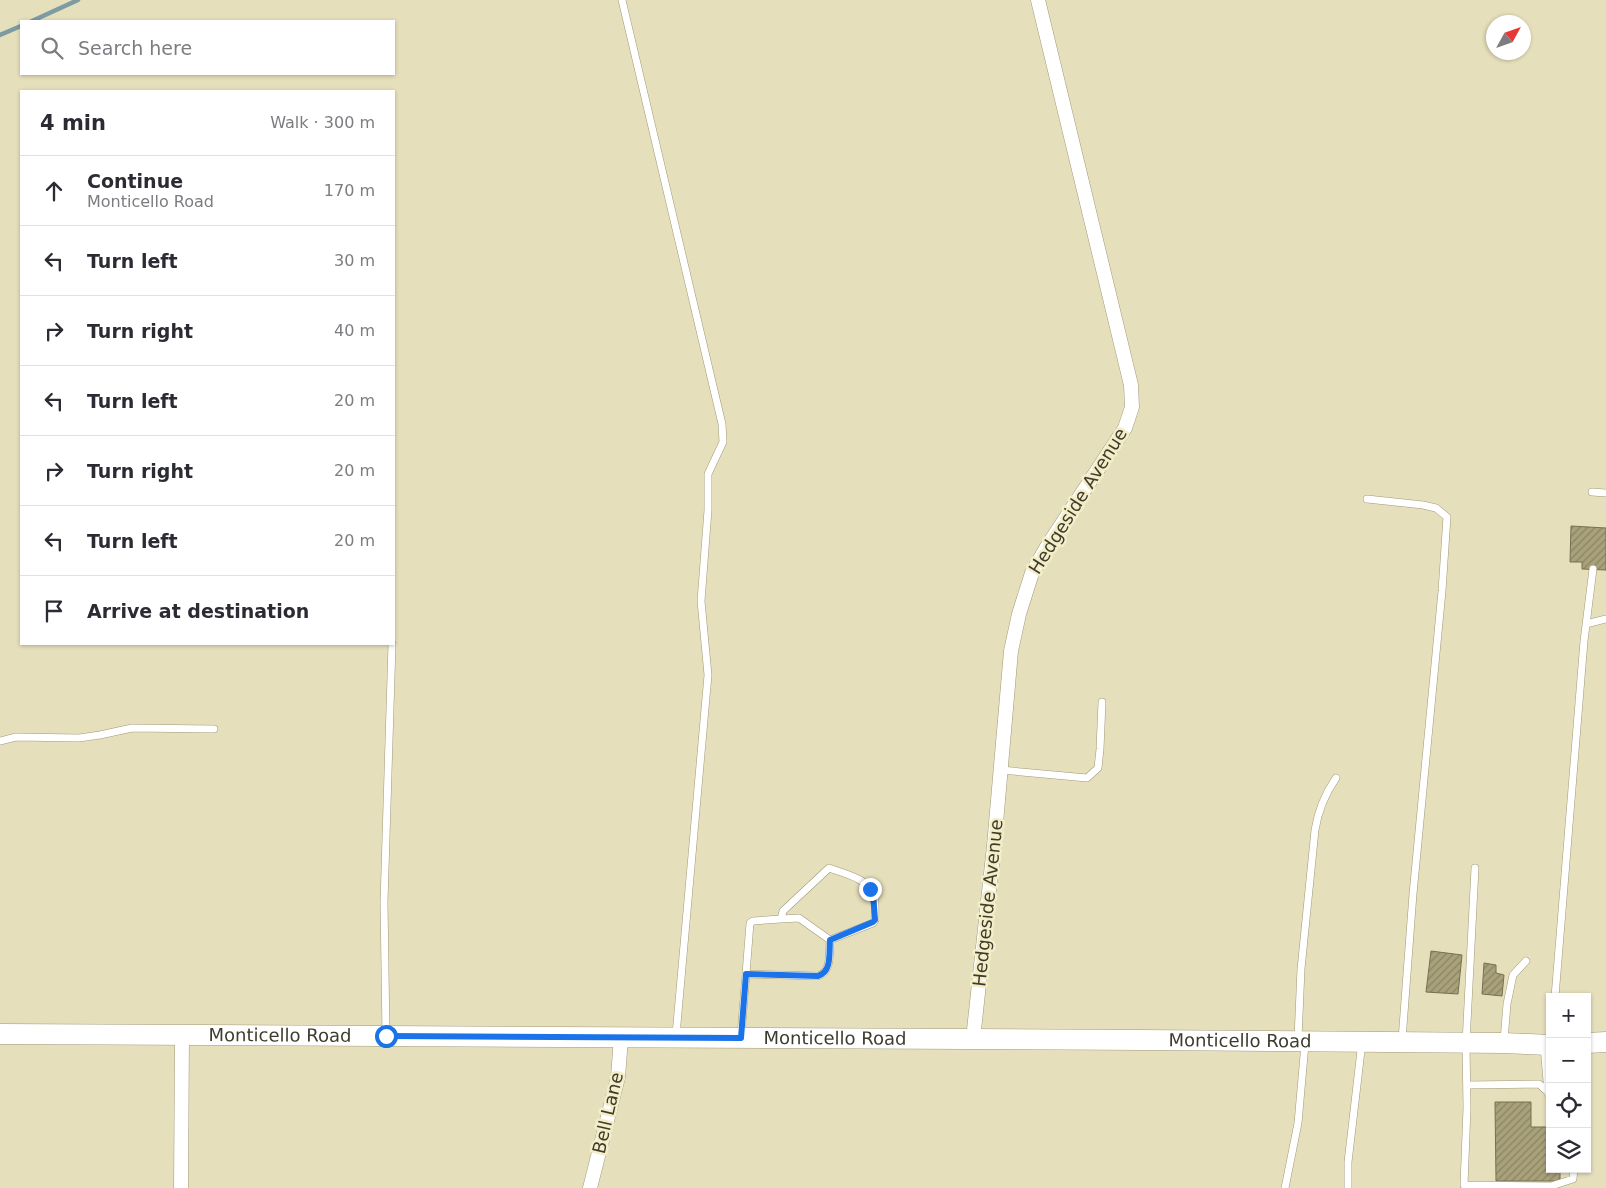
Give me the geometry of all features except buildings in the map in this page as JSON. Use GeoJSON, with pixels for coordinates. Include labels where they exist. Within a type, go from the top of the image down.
{"type":"FeatureCollection","features":[{"type":"Feature","properties":{"kind":"main road","name":"Monticello Road"},"geometry":{"type":"LineString","coordinates":[[0,1034],[1302,1041],[1546,1045]]}},
{"type":"Feature","properties":{"kind":"main road"},"geometry":{"type":"LineString","coordinates":[[1591,1043],[1606,1042]]}},
{"type":"Feature","properties":{"kind":"street","name":"Hedgeside Avenue"},"geometry":{"type":"LineString","coordinates":[[973,1039],[1001,770],[1011,651],[1020,614],[1032,573],[1048,544],[1125,428],[1132,407],[1131,385],[1038,0]]}},
{"type":"Feature","properties":{"kind":"street"},"geometry":{"type":"LineString","coordinates":[[181,1188],[182,1036]]}},
{"type":"Feature","properties":{"kind":"street","name":"Bell Lane"},"geometry":{"type":"LineString","coordinates":[[590,1188],[618,1077],[621,1038]]}},
{"type":"Feature","properties":{"kind":"lane"},"geometry":{"type":"LineString","coordinates":[[622,0],[717,405],[723,442],[708,474],[708,510],[701,601],[708,674],[676,1038]]}},
{"type":"Feature","properties":{"kind":"lane"},"geometry":{"type":"LineString","coordinates":[[1592,492],[1606,493]]}},
{"type":"Feature","properties":{"kind":"lane"},"geometry":{"type":"LineString","coordinates":[[1367,500],[1424,505],[1436,508],[1447,517],[1413,894],[1402,1043]]}},
{"type":"Feature","properties":{"kind":"lane"},"geometry":{"type":"LineString","coordinates":[[1555,993],[1586,624],[1594,569]]}},
{"type":"Feature","properties":{"kind":"lane"},"geometry":{"type":"LineString","coordinates":[[1586,624],[1606,619]]}},
{"type":"Feature","properties":{"kind":"lane"},"geometry":{"type":"LineString","coordinates":[[386,1036],[384,902],[392,645]]}},
{"type":"Feature","properties":{"kind":"lane"},"geometry":{"type":"LineString","coordinates":[[1001,770],[1087,778],[1098,768],[1102,702]]}},
{"type":"Feature","properties":{"kind":"lane"},"geometry":{"type":"LineString","coordinates":[[0,741],[16,737],[79,738],[132,728],[214,729]]}},
{"type":"Feature","properties":{"kind":"lane"},"geometry":{"type":"LineString","coordinates":[[1285,1188],[1298,1123],[1302,1041],[1301,969],[1315,830],[1317,818],[1325,797],[1336,778]]}},
{"type":"Feature","properties":{"kind":"lane"},"geometry":{"type":"LineString","coordinates":[[780,919],[783,911],[829,868],[865,883],[873,893],[875,920],[830,940]]}},
{"type":"Feature","properties":{"kind":"lane"},"geometry":{"type":"LineString","coordinates":[[1475,868],[1466,1043],[1467,1085],[1464,1185],[1551,1186],[1573,1179],[1574,1173]]}},
{"type":"Feature","properties":{"kind":"lane"},"geometry":{"type":"LineString","coordinates":[[741,1038],[750,923],[754,921],[799,918],[830,940]]}},
{"type":"Feature","properties":{"kind":"lane"},"geometry":{"type":"LineString","coordinates":[[746,974],[823,975],[828,969],[830,940]]}},
{"type":"Feature","properties":{"kind":"lane"},"geometry":{"type":"LineString","coordinates":[[1504,1043],[1507,1004],[1513,975],[1526,960]]}},
{"type":"Feature","properties":{"kind":"lane"},"geometry":{"type":"LineString","coordinates":[[1348,1188],[1348,1162],[1362,1042]]}},
{"type":"Feature","properties":{"kind":"lane"},"geometry":{"type":"LineString","coordinates":[[1467,1085],[1538,1084],[1546,1091]]}},
{"type":"Feature","properties":{"kind":"waterway"},"geometry":{"type":"LineString","coordinates":[[34,20],[78,0]]}},
{"type":"Feature","properties":{"kind":"waterway"},"geometry":{"type":"LineString","coordinates":[[0,35],[20,26]]}},
{"type":"Feature","properties":{"kind":"route"},"geometry":{"type":"LineString","coordinates":[[386,1036],[741,1038],[746,974],[823,975],[828,969],[830,940],[875,920],[873,893],[870,889]]}}]}
